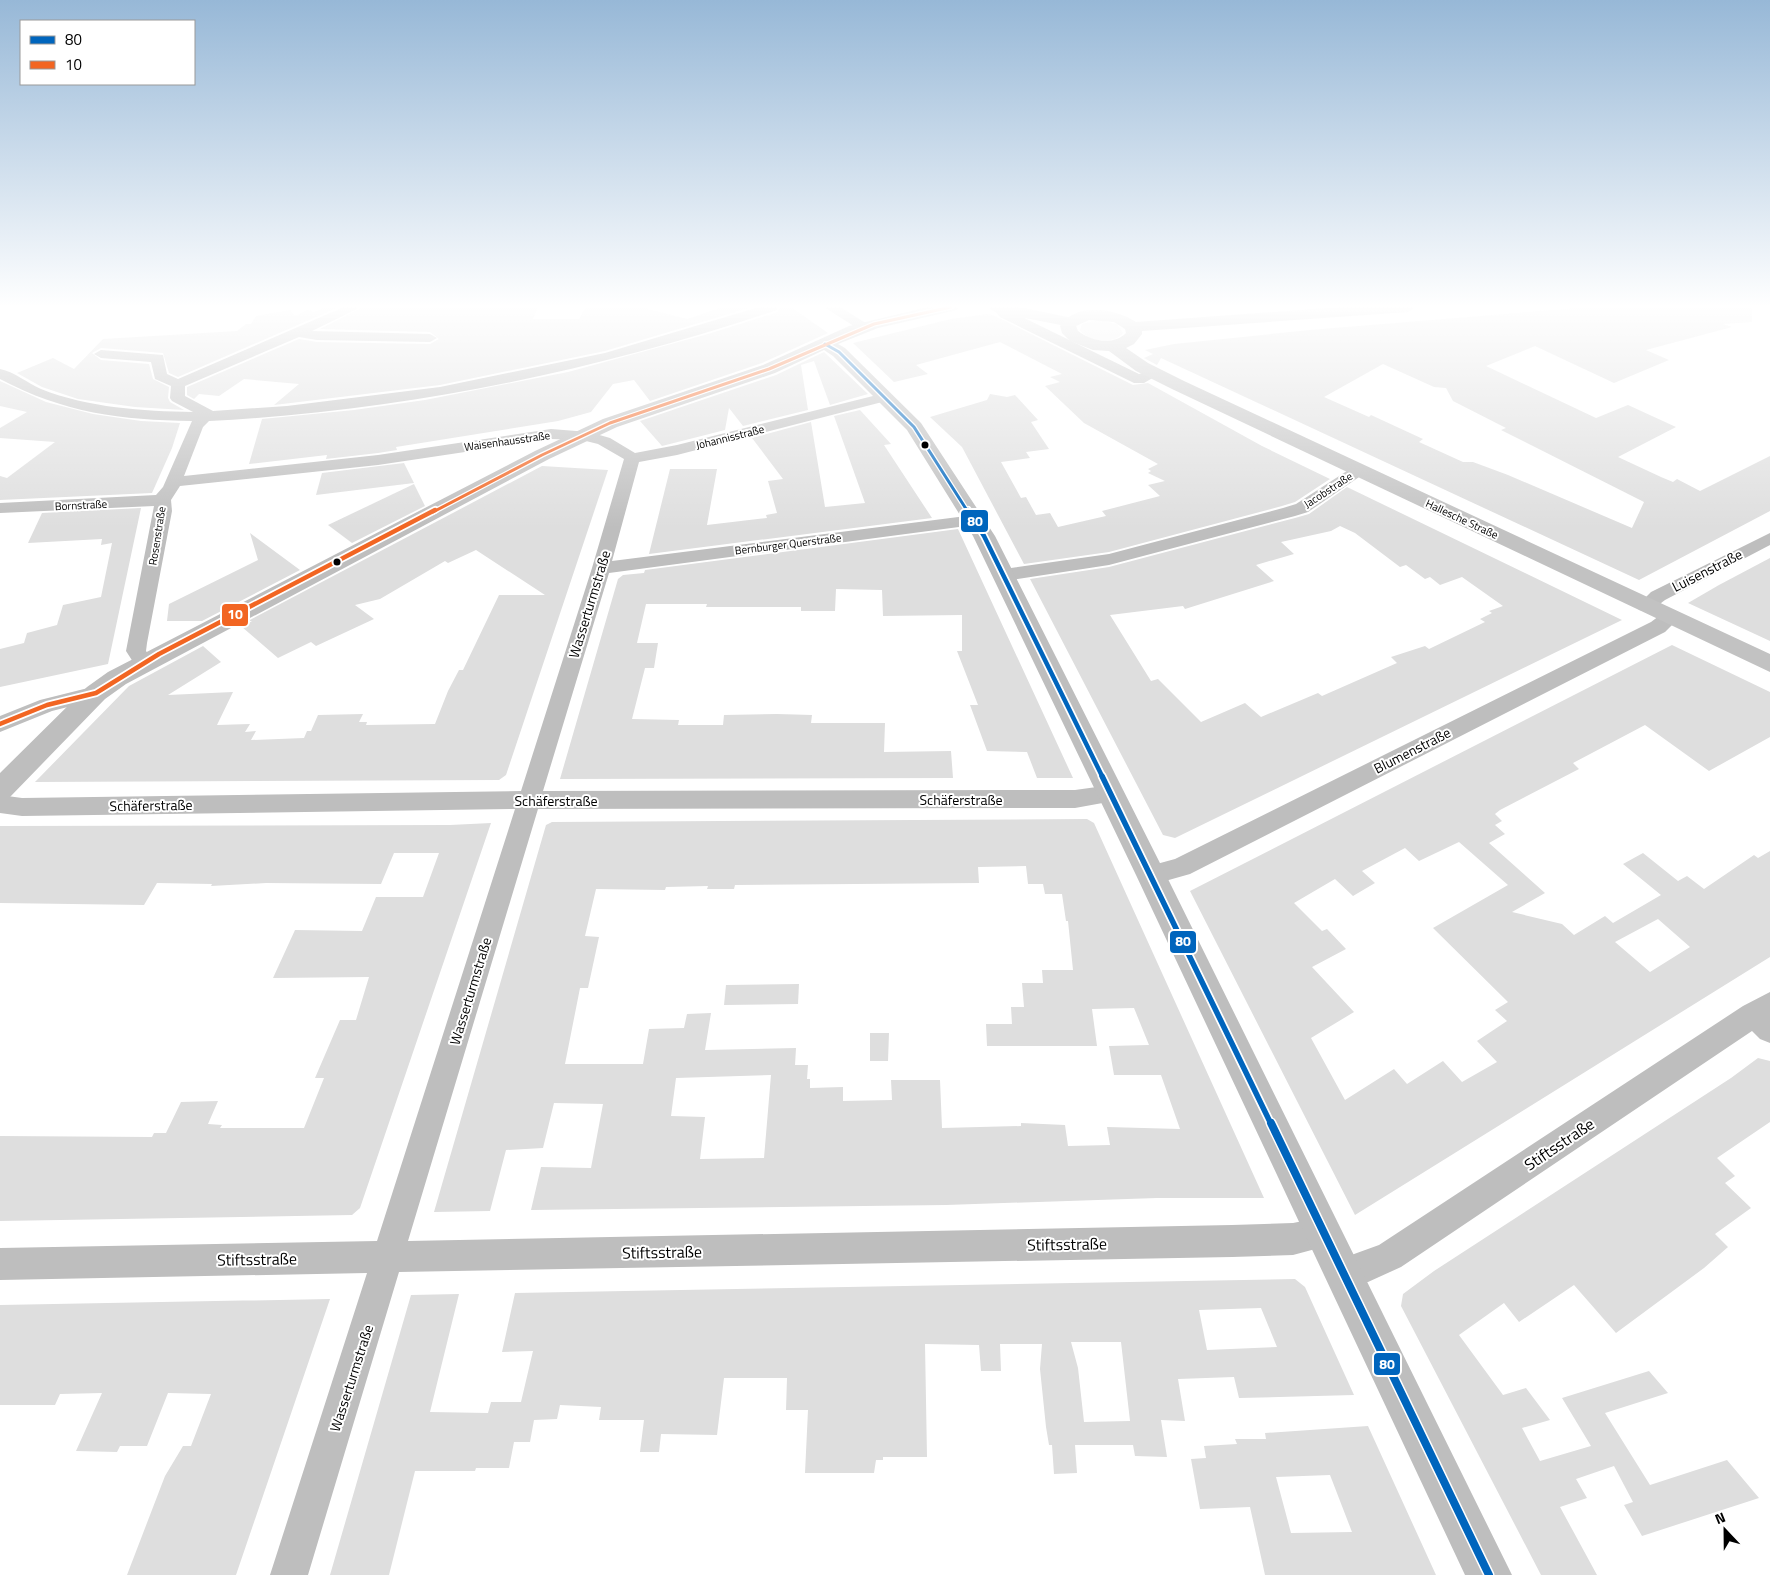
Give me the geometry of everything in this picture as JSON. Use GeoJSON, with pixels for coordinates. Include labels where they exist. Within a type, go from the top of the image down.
{"type":"FeatureCollection","features":[{"type":"Feature","properties":{"kind":"main road","name":"Hallesche Straße"},"geometry":{"type":"LineString","coordinates":[[1170,380],[1770,664]]}},
{"type":"Feature","properties":{"kind":"street"},"geometry":{"type":"LineString","coordinates":[[15,380],[43,394],[74,404],[127,413],[204,417],[248,415],[390,399],[496,380]]}},
{"type":"Feature","properties":{"kind":"street"},"geometry":{"type":"LineString","coordinates":[[170,380],[178,384],[186,380]]}},
{"type":"Feature","properties":{"kind":"street","name":"Waisenhausstraße"},"geometry":{"type":"LineString","coordinates":[[174,482],[378,460],[528,437],[568,434],[582,435],[617,420],[735,380]]}},
{"type":"Feature","properties":{"kind":"street"},"geometry":{"type":"LineString","coordinates":[[868,380],[914,427],[974,520],[1004,575],[1489,1575]]}},
{"type":"Feature","properties":{"kind":"street"},"geometry":{"type":"LineString","coordinates":[[178,384],[177,398],[206,410],[207,413],[204,417]]}},
{"type":"Feature","properties":{"kind":"street","name":"Johannisstraße"},"geometry":{"type":"LineString","coordinates":[[632,458],[677,450],[885,397]]}},
{"type":"Feature","properties":{"kind":"street","name":"Rosenstraße"},"geometry":{"type":"LineString","coordinates":[[144,662],[136,651],[163,511],[162,499],[174,482],[196,426],[204,417]]}},
{"type":"Feature","properties":{"kind":"street"},"geometry":{"type":"LineString","coordinates":[[0,790],[96,693],[144,662],[582,435],[615,446],[632,458]]}},
{"type":"Feature","properties":{"kind":"street","name":"Wasserturmstraße"},"geometry":{"type":"LineString","coordinates":[[289,1575],[601,568],[632,458]]}},
{"type":"Feature","properties":{"kind":"street","name":"Jacobstraße"},"geometry":{"type":"LineString","coordinates":[[1004,575],[1109,559],[1297,510],[1359,470]]}},
{"type":"Feature","properties":{"kind":"street","name":"Bornstraße"},"geometry":{"type":"LineString","coordinates":[[0,508],[149,502],[162,499]]}},
{"type":"Feature","properties":{"kind":"street","name":"Bernburger Querstraße"},"geometry":{"type":"LineString","coordinates":[[601,568],[974,520]]}},
{"type":"Feature","properties":{"kind":"street","name":"Luisenstraße"},"geometry":{"type":"LineString","coordinates":[[1646,606],[1658,596],[1770,538]]}},
{"type":"Feature","properties":{"kind":"street","name":"Blumenstraße"},"geometry":{"type":"LineString","coordinates":[[1151,875],[1181,867],[1658,627],[1670,617]]}},
{"type":"Feature","properties":{"kind":"street"},"geometry":{"type":"LineString","coordinates":[[0,724],[47,706],[96,693]]}},
{"type":"Feature","properties":{"kind":"street","name":"Schäferstraße"},"geometry":{"type":"LineString","coordinates":[[0,804],[22,806],[528,800],[1060,799],[1111,794]]}},
{"type":"Feature","properties":{"kind":"street","name":"Stiftsstraße"},"geometry":{"type":"LineString","coordinates":[[1343,1273],[1368,1266],[1390,1256],[1764,1017]]}},
{"type":"Feature","properties":{"kind":"street","name":"Stiftsstraße"},"geometry":{"type":"LineString","coordinates":[[0,1264],[1232,1241],[1293,1239],[1323,1233]]}},
{"type":"Feature","properties":{"kind":"building"},"geometry":{"type":"Polygon","coordinates":[[[30,380],[156,380],[169,387],[168,398],[170,402],[184,410],[135,407],[78,399],[42,387],[30,380]]]}},
{"type":"Feature","properties":{"kind":"building"},"geometry":{"type":"Polygon","coordinates":[[[202,380],[242,380],[219,396],[199,394],[194,399],[187,395],[187,387],[202,380]]]}},
{"type":"Feature","properties":{"kind":"building"},"geometry":{"type":"Polygon","coordinates":[[[260,380],[462,380],[440,385],[274,405],[299,384],[260,380]]]}},
{"type":"Feature","properties":{"kind":"building"},"geometry":{"type":"Polygon","coordinates":[[[525,380],[631,380],[613,384],[591,412],[558,421],[396,447],[397,450],[378,453],[326,459],[327,455],[249,464],[262,419],[354,410],[425,400],[525,380]]]}},
{"type":"Feature","properties":{"kind":"building"},"geometry":{"type":"Polygon","coordinates":[[[634,380],[710,380],[650,401],[634,380]]]}},
{"type":"Feature","properties":{"kind":"building"},"geometry":{"type":"Polygon","coordinates":[[[760,380],[803,380],[808,410],[743,426],[729,408],[725,430],[662,446],[640,421],[760,380]]]}},
{"type":"Feature","properties":{"kind":"building"},"geometry":{"type":"Polygon","coordinates":[[[821,380],[854,380],[868,394],[830,405],[821,380]]]}},
{"type":"Feature","properties":{"kind":"building"},"geometry":{"type":"Polygon","coordinates":[[[1057,380],[1124,380],[1133,385],[1148,383],[1262,446],[1330,479],[1295,502],[1282,506],[1109,552],[1024,564],[962,447],[930,417],[987,400],[990,394],[1007,397],[1015,395],[1038,420],[1031,422],[1049,449],[1026,452],[1030,458],[1001,462],[1021,498],[1026,497],[1036,515],[1050,513],[1058,527],[1106,516],[1102,511],[1160,496],[1148,485],[1165,481],[1148,473],[1151,471],[1148,469],[1158,464],[1084,423],[1045,386],[1060,382],[1057,380]]]}},
{"type":"Feature","properties":{"kind":"building"},"geometry":{"type":"Polygon","coordinates":[[[1209,380],[1354,380],[1324,397],[1369,417],[1371,415],[1423,439],[1419,442],[1463,462],[1473,462],[1508,475],[1632,528],[1644,502],[1501,430],[1506,428],[1453,401],[1446,388],[1434,387],[1420,380],[1517,380],[1596,418],[1628,405],[1676,427],[1618,457],[1673,482],[1677,479],[1700,491],[1770,456],[1770,511],[1639,580],[1209,380]]]}},
{"type":"Feature","properties":{"kind":"building"},"geometry":{"type":"Polygon","coordinates":[[[0,381],[46,402],[93,414],[141,421],[180,423],[172,448],[152,493],[0,500],[0,476],[7,478],[55,442],[0,438],[0,428],[27,412],[0,406],[0,381]]]}},
{"type":"Feature","properties":{"kind":"building"},"geometry":{"type":"Polygon","coordinates":[[[860,410],[891,444],[884,445],[932,518],[649,554],[670,469],[717,469],[707,525],[767,518],[766,515],[777,513],[768,481],[783,479],[752,438],[811,422],[825,507],[865,503],[834,416],[860,410]]]}},
{"type":"Feature","properties":{"kind":"building"},"geometry":{"type":"Polygon","coordinates":[[[404,463],[414,483],[316,495],[322,473],[404,463]]]}},
{"type":"Feature","properties":{"kind":"building"},"geometry":{"type":"Polygon","coordinates":[[[542,466],[608,470],[506,775],[499,780],[35,782],[129,686],[203,646],[221,662],[168,695],[233,692],[217,725],[250,724],[245,732],[256,731],[251,740],[304,738],[307,731],[311,731],[318,715],[363,714],[359,722],[367,722],[366,725],[435,724],[448,691],[459,670],[463,670],[499,595],[545,595],[476,550],[448,563],[445,561],[380,599],[355,605],[374,619],[316,646],[311,642],[278,658],[242,627],[252,621],[248,621],[542,466]]]}},
{"type":"Feature","properties":{"kind":"building"},"geometry":{"type":"Polygon","coordinates":[[[414,484],[425,506],[352,543],[328,525],[414,484]]]}},
{"type":"Feature","properties":{"kind":"building"},"geometry":{"type":"Polygon","coordinates":[[[1347,487],[1622,620],[1175,838],[1163,835],[1030,579],[1109,567],[1309,514],[1347,487]],[[1340,526],[1331,531],[1281,542],[1294,554],[1256,565],[1274,581],[1185,609],[1183,606],[1110,615],[1151,681],[1158,679],[1201,722],[1245,703],[1261,717],[1318,693],[1322,696],[1397,663],[1391,657],[1425,646],[1429,649],[1485,622],[1480,619],[1492,613],[1489,611],[1503,606],[1462,577],[1440,585],[1430,577],[1425,579],[1406,565],[1400,567],[1355,533],[1340,526]]]}},
{"type":"Feature","properties":{"kind":"building"},"geometry":{"type":"Polygon","coordinates":[[[141,508],[108,664],[0,687],[0,649],[24,643],[27,633],[57,625],[63,605],[101,597],[112,543],[101,545],[102,539],[28,543],[42,513],[141,508]]]}},
{"type":"Feature","properties":{"kind":"building"},"geometry":{"type":"Polygon","coordinates":[[[958,529],[1073,778],[1037,778],[1027,752],[987,751],[970,705],[978,705],[957,651],[962,651],[962,615],[883,616],[882,590],[836,589],[835,611],[801,611],[801,607],[706,607],[707,604],[646,604],[637,643],[658,643],[654,668],[645,668],[632,719],[679,720],[678,725],[723,725],[724,715],[777,714],[812,715],[811,723],[885,723],[884,752],[951,751],[953,778],[560,779],[618,579],[623,575],[644,573],[645,570],[958,529]]]}},
{"type":"Feature","properties":{"kind":"building"},"geometry":{"type":"Polygon","coordinates":[[[250,533],[300,570],[202,621],[167,621],[169,604],[258,560],[250,533]]]}},
{"type":"Feature","properties":{"kind":"building"},"geometry":{"type":"Polygon","coordinates":[[[1770,558],[1770,641],[1688,603],[1719,585],[1770,558]]]}},
{"type":"Feature","properties":{"kind":"building"},"geometry":{"type":"Polygon","coordinates":[[[1672,645],[1770,692],[1770,737],[1709,771],[1645,725],[1573,763],[1579,769],[1500,810],[1495,814],[1502,821],[1495,825],[1505,834],[1489,843],[1545,893],[1512,912],[1562,924],[1574,935],[1605,916],[1613,923],[1661,895],[1623,864],[1643,853],[1678,881],[1687,876],[1704,889],[1754,855],[1758,858],[1770,851],[1770,957],[1355,1215],[1190,891],[1672,645]],[[1459,842],[1419,861],[1405,848],[1362,871],[1375,883],[1353,896],[1335,879],[1294,903],[1322,931],[1327,929],[1346,949],[1312,967],[1354,1012],[1311,1038],[1345,1100],[1394,1069],[1407,1084],[1443,1061],[1462,1082],[1497,1062],[1477,1041],[1507,1021],[1495,1010],[1508,1002],[1433,928],[1508,885],[1459,842]],[[1658,919],[1615,942],[1650,972],[1690,947],[1658,919]]]}},
{"type":"Feature","properties":{"kind":"building"},"geometry":{"type":"Polygon","coordinates":[[[1087,819],[1094,823],[1264,1198],[1157,1198],[946,1205],[531,1210],[541,1167],[591,1168],[603,1104],[554,1103],[543,1148],[506,1150],[490,1211],[434,1212],[546,825],[552,822],[1087,819]],[[1026,866],[978,867],[979,883],[735,885],[734,889],[707,889],[708,886],[666,887],[665,890],[596,889],[585,936],[599,937],[588,988],[580,988],[565,1064],[643,1064],[649,1029],[684,1028],[687,1014],[711,1013],[705,1050],[796,1048],[795,1065],[808,1065],[807,1079],[810,1079],[810,1088],[843,1087],[843,1101],[892,1100],[891,1080],[940,1080],[942,1128],[1021,1126],[1021,1123],[1065,1125],[1068,1146],[1110,1145],[1107,1127],[1180,1129],[1161,1075],[1114,1075],[1109,1046],[1149,1045],[1134,1008],[1092,1009],[1097,1046],[987,1046],[986,1024],[1012,1024],[1011,1007],[1024,1007],[1022,983],[1043,983],[1042,970],[1073,970],[1068,921],[1066,921],[1062,894],[1045,894],[1043,884],[1028,884],[1026,866]],[[771,1075],[676,1078],[671,1116],[705,1117],[700,1159],[764,1158],[771,1075]]]}},
{"type":"Feature","properties":{"kind":"building"},"geometry":{"type":"Polygon","coordinates":[[[491,823],[360,1208],[352,1215],[0,1221],[0,1136],[152,1137],[154,1133],[166,1133],[181,1102],[218,1101],[208,1124],[222,1125],[220,1128],[304,1128],[324,1078],[315,1078],[340,1020],[356,1020],[369,977],[273,978],[295,930],[362,931],[376,897],[423,897],[439,853],[394,853],[381,884],[266,883],[211,886],[212,884],[157,883],[144,905],[0,903],[0,826],[450,825],[491,823]]]}},
{"type":"Feature","properties":{"kind":"building"},"geometry":{"type":"Polygon","coordinates":[[[799,984],[798,1004],[724,1005],[726,985],[799,984]]]}},
{"type":"Feature","properties":{"kind":"building"},"geometry":{"type":"Polygon","coordinates":[[[870,1033],[889,1033],[888,1061],[870,1061],[870,1033]]]}},
{"type":"Feature","properties":{"kind":"building"},"geometry":{"type":"Polygon","coordinates":[[[1758,1058],[1770,1061],[1770,1122],[1717,1158],[1735,1176],[1725,1183],[1751,1208],[1715,1234],[1728,1247],[1704,1268],[1616,1333],[1574,1285],[1519,1322],[1504,1303],[1459,1335],[1503,1395],[1526,1388],[1550,1420],[1522,1428],[1540,1461],[1591,1446],[1562,1398],[1649,1371],[1668,1393],[1605,1413],[1650,1485],[1727,1460],[1759,1498],[1642,1536],[1624,1505],[1633,1502],[1614,1466],[1576,1479],[1587,1498],[1560,1507],[1597,1575],[1541,1575],[1401,1306],[1403,1294],[1434,1271],[1731,1078],[1758,1058]]]}},
{"type":"Feature","properties":{"kind":"building"},"geometry":{"type":"Polygon","coordinates":[[[1295,1279],[1305,1287],[1354,1395],[1239,1398],[1234,1377],[1178,1379],[1185,1421],[1161,1420],[1167,1457],[1135,1456],[1133,1445],[1075,1445],[1077,1473],[1054,1474],[1052,1445],[1049,1445],[1046,1427],[1040,1369],[1042,1344],[1000,1344],[1001,1371],[981,1371],[979,1345],[925,1344],[927,1457],[883,1457],[883,1460],[876,1460],[874,1473],[805,1473],[808,1410],[786,1410],[787,1378],[724,1378],[717,1435],[661,1434],[659,1452],[640,1452],[644,1420],[599,1420],[601,1407],[560,1405],[557,1419],[534,1420],[530,1442],[514,1442],[509,1468],[476,1468],[475,1471],[415,1471],[389,1575],[330,1575],[411,1295],[459,1294],[430,1412],[488,1413],[491,1402],[521,1402],[533,1351],[502,1352],[515,1293],[1295,1279]],[[1261,1308],[1199,1310],[1207,1350],[1277,1347],[1261,1308]],[[1071,1342],[1078,1368],[1084,1422],[1130,1421],[1121,1342],[1071,1342]]]}},
{"type":"Feature","properties":{"kind":"building"},"geometry":{"type":"Polygon","coordinates":[[[330,1299],[236,1575],[127,1575],[165,1476],[183,1446],[191,1446],[211,1394],[168,1393],[147,1446],[120,1446],[117,1452],[76,1451],[102,1393],[60,1394],[55,1405],[0,1405],[0,1305],[330,1299]]]}},
{"type":"Feature","properties":{"kind":"building"},"geometry":{"type":"Polygon","coordinates":[[[1368,1426],[1436,1575],[1265,1575],[1250,1507],[1200,1509],[1191,1459],[1206,1458],[1204,1446],[1237,1444],[1235,1439],[1266,1439],[1265,1433],[1368,1426]],[[1330,1475],[1276,1477],[1291,1533],[1352,1532],[1330,1475]]]}},
{"type":"Feature","properties":{"kind":"transit line","name":"10"},"geometry":{"type":"LineString","coordinates":[[0,724],[47,705],[96,693],[159,654],[542,455],[610,423],[735,380]]}},
{"type":"Feature","properties":{"kind":"transit line","name":"80"},"geometry":{"type":"LineString","coordinates":[[868,380],[914,427],[984,536],[1151,875],[1489,1575]]}}]}
